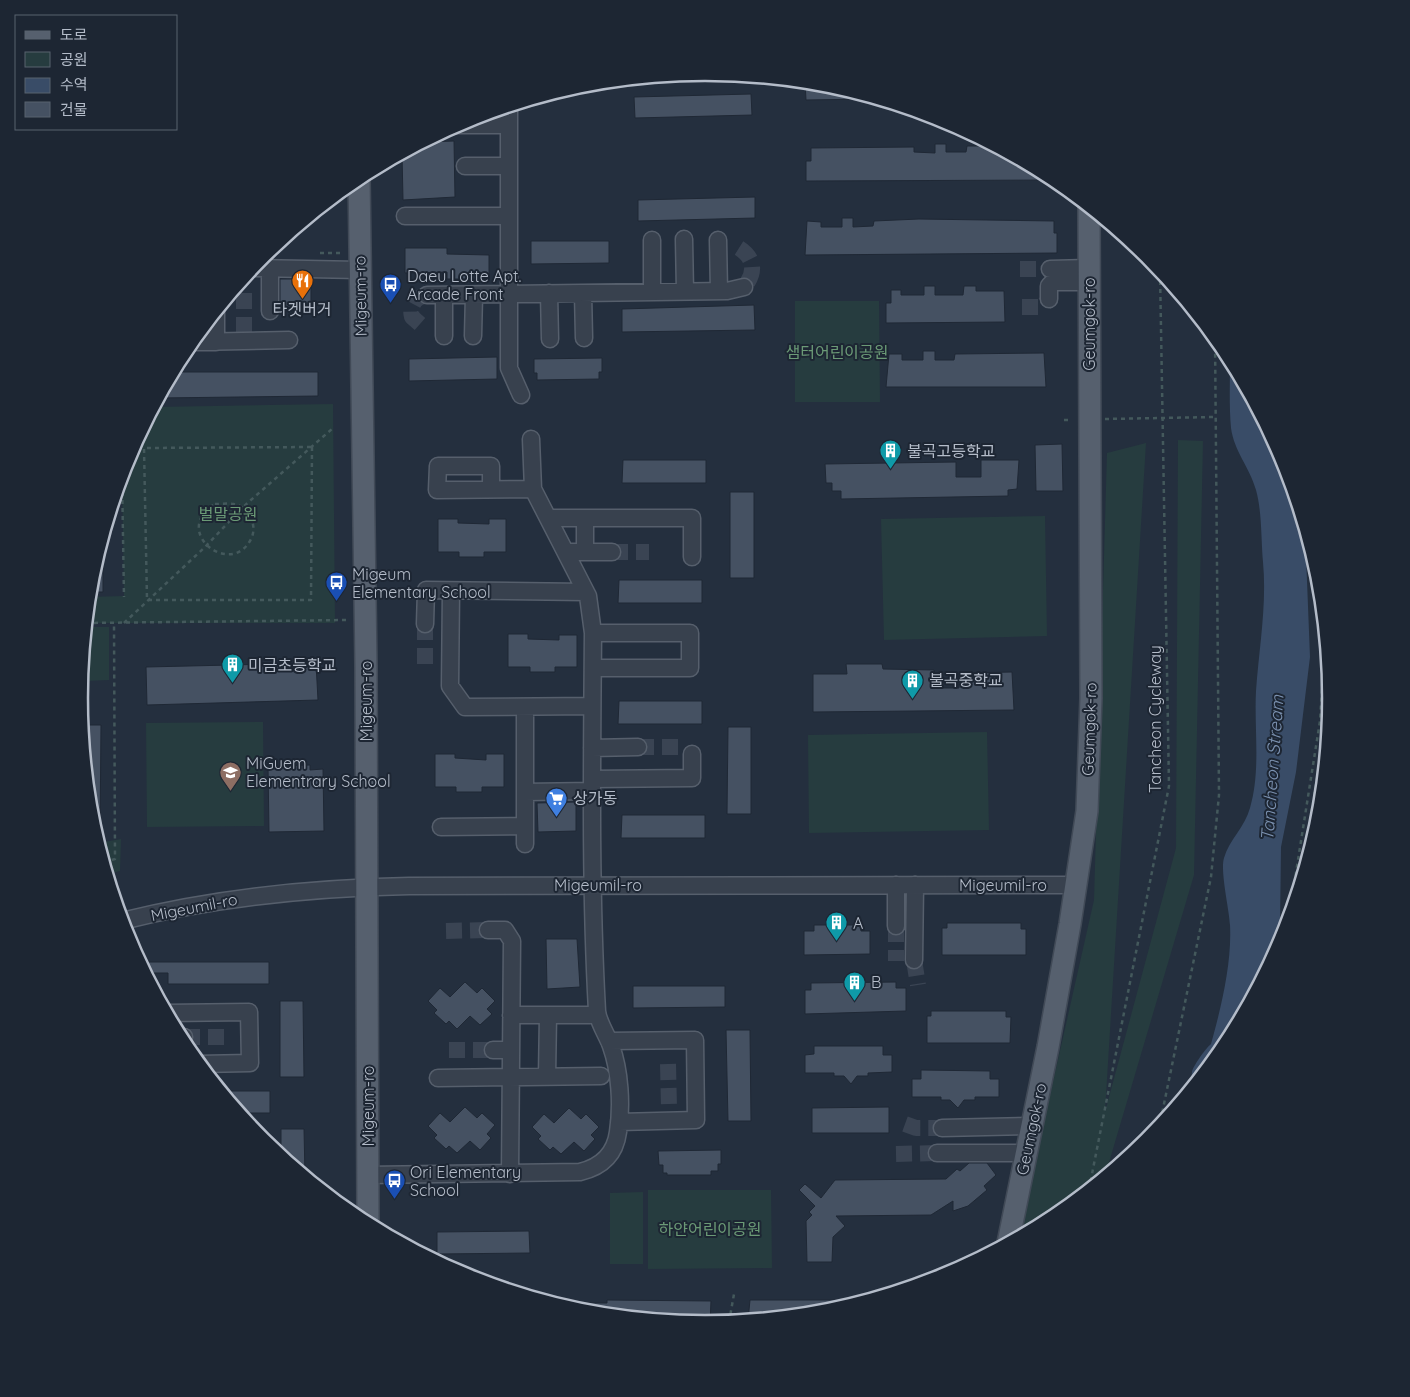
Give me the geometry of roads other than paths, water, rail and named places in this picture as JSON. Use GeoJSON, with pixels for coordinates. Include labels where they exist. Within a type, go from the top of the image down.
{"type":"FeatureCollection","features":[{"type":"Feature","properties":{"kind":"main road","name":"Migeum-ro"},"geometry":{"type":"LineString","coordinates":[[359,187],[366,666],[368,1216]]}},
{"type":"Feature","properties":{"kind":"main road","name":"Geumgok-ro"},"geometry":{"type":"LineString","coordinates":[[1010,1235],[1032,1126],[1076,885],[1087,811],[1091,698],[1089,215]]}},
{"type":"Feature","properties":{"kind":"street"},"geometry":{"type":"LineString","coordinates":[[509,113],[509,368],[521,395]]}},
{"type":"Feature","properties":{"kind":"street"},"geometry":{"type":"LineString","coordinates":[[477,125],[508,125]]}},
{"type":"Feature","properties":{"kind":"street"},"geometry":{"type":"LineString","coordinates":[[465,166],[508,166]]}},
{"type":"Feature","properties":{"kind":"street"},"geometry":{"type":"LineString","coordinates":[[406,216],[508,216]]}},
{"type":"Feature","properties":{"kind":"street"},"geometry":{"type":"LineString","coordinates":[[684,239],[685,292]]}},
{"type":"Feature","properties":{"kind":"street"},"geometry":{"type":"LineString","coordinates":[[652,240],[652,292]]}},
{"type":"Feature","properties":{"kind":"street"},"geometry":{"type":"LineString","coordinates":[[718,240],[719,291]]}},
{"type":"Feature","properties":{"kind":"street"},"geometry":{"type":"LineString","coordinates":[[263,268],[360,270]]}},
{"type":"Feature","properties":{"kind":"street"},"geometry":{"type":"LineString","coordinates":[[270,268],[270,311]]}},
{"type":"Feature","properties":{"kind":"street"},"geometry":{"type":"LineString","coordinates":[[1050,268],[1089,275]]}},
{"type":"Feature","properties":{"kind":"street"},"geometry":{"type":"LineString","coordinates":[[1049,299],[1049,286],[1053,282],[1089,275]]}},
{"type":"Feature","properties":{"kind":"street"},"geometry":{"type":"LineString","coordinates":[[427,295],[685,292],[737,290],[744,287]]}},
{"type":"Feature","properties":{"kind":"street"},"geometry":{"type":"LineString","coordinates":[[583,293],[584,338]]}},
{"type":"Feature","properties":{"kind":"street"},"geometry":{"type":"LineString","coordinates":[[549,294],[550,339]]}},
{"type":"Feature","properties":{"kind":"street"},"geometry":{"type":"LineString","coordinates":[[444,295],[444,336]]}},
{"type":"Feature","properties":{"kind":"street"},"geometry":{"type":"LineString","coordinates":[[473,336],[474,295]]}},
{"type":"Feature","properties":{"kind":"street"},"geometry":{"type":"LineString","coordinates":[[216,322],[216,342]]}},
{"type":"Feature","properties":{"kind":"street"},"geometry":{"type":"LineString","coordinates":[[202,342],[216,342],[244,337],[289,340]]}},
{"type":"Feature","properties":{"kind":"street"},"geometry":{"type":"LineString","coordinates":[[368,1175],[562,1174],[595,1168],[607,1158],[614,1147],[619,1122],[618,1084],[614,1057],[597,1015],[591,885],[593,633],[586,592],[533,489],[531,439]]}},
{"type":"Feature","properties":{"kind":"street"},"geometry":{"type":"LineString","coordinates":[[491,489],[533,489]]}},
{"type":"Feature","properties":{"kind":"street"},"geometry":{"type":"LineString","coordinates":[[549,518],[692,518],[692,557]]}},
{"type":"Feature","properties":{"kind":"street"},"geometry":{"type":"LineString","coordinates":[[585,518],[585,552]]}},
{"type":"Feature","properties":{"kind":"street"},"geometry":{"type":"LineString","coordinates":[[566,552],[612,552]]}},
{"type":"Feature","properties":{"kind":"street"},"geometry":{"type":"LineString","coordinates":[[425,624],[426,590],[586,592]]}},
{"type":"Feature","properties":{"kind":"street"},"geometry":{"type":"LineString","coordinates":[[450,591],[450,686],[465,707],[592,706]]}},
{"type":"Feature","properties":{"kind":"street"},"geometry":{"type":"LineString","coordinates":[[593,633],[690,633],[690,668],[593,668]]}},
{"type":"Feature","properties":{"kind":"street"},"geometry":{"type":"LineString","coordinates":[[525,707],[525,844]]}},
{"type":"Feature","properties":{"kind":"street"},"geometry":{"type":"LineString","coordinates":[[592,748],[638,747]]}},
{"type":"Feature","properties":{"kind":"street"},"geometry":{"type":"LineString","coordinates":[[525,792],[692,778],[692,754]]}},
{"type":"Feature","properties":{"kind":"street"},"geometry":{"type":"LineString","coordinates":[[441,827],[525,826]]}},
{"type":"Feature","properties":{"kind":"street","name":"Migeumil-ro"},"geometry":{"type":"LineString","coordinates":[[129,920],[248,896],[320,888],[591,885],[1076,885]]}},
{"type":"Feature","properties":{"kind":"street"},"geometry":{"type":"LineString","coordinates":[[896,885],[896,926]]}},
{"type":"Feature","properties":{"kind":"street"},"geometry":{"type":"LineString","coordinates":[[914,960],[915,885]]}},
{"type":"Feature","properties":{"kind":"street"},"geometry":{"type":"LineString","coordinates":[[488,930],[505,930],[512,941],[510,1174]]}},
{"type":"Feature","properties":{"kind":"street"},"geometry":{"type":"LineString","coordinates":[[175,1015],[249,1012],[250,1063],[208,1064]]}},
{"type":"Feature","properties":{"kind":"street"},"geometry":{"type":"LineString","coordinates":[[511,1015],[597,1015]]}},
{"type":"Feature","properties":{"kind":"street"},"geometry":{"type":"LineString","coordinates":[[547,1077],[548,1015]]}},
{"type":"Feature","properties":{"kind":"street"},"geometry":{"type":"LineString","coordinates":[[609,1041],[696,1040],[696,1120],[669,1114],[619,1122]]}},
{"type":"Feature","properties":{"kind":"street"},"geometry":{"type":"LineString","coordinates":[[493,1050],[511,1050]]}},
{"type":"Feature","properties":{"kind":"street"},"geometry":{"type":"LineString","coordinates":[[438,1078],[600,1076]]}},
{"type":"Feature","properties":{"kind":"street"},"geometry":{"type":"LineString","coordinates":[[942,1128],[1032,1126]]}},
{"type":"Feature","properties":{"kind":"street"},"geometry":{"type":"LineString","coordinates":[[937,1153],[1026,1153]]}},
{"type":"Feature","properties":{"kind":"water","name":"Tancheon Stream"},"geometry":{"type":"Polygon","coordinates":[[[1230,375],[1259,425],[1275,462],[1301,539],[1306,562],[1310,657],[1296,772],[1281,847],[1280,921],[1259,972],[1240,1007],[1192,1078],[1193,1069],[1211,1044],[1222,1001],[1228,970],[1230,940],[1223,864],[1229,845],[1248,815],[1253,794],[1256,764],[1256,691],[1264,594],[1261,526],[1256,490],[1235,444],[1231,428],[1230,375]]]}},
{"type":"Feature","properties":{"kind":"tunnel"},"geometry":{"type":"LineString","coordinates":[[739,248],[748,256],[752,266],[751,276],[744,287]]}},
{"type":"Feature","properties":{"kind":"tunnel"},"geometry":{"type":"LineString","coordinates":[[1020,269],[1050,269]]}},
{"type":"Feature","properties":{"kind":"tunnel"},"geometry":{"type":"LineString","coordinates":[[244,293],[244,333]]}},
{"type":"Feature","properties":{"kind":"tunnel"},"geometry":{"type":"LineString","coordinates":[[420,324],[412,317],[411,309],[416,300],[427,295]]}},
{"type":"Feature","properties":{"kind":"tunnel"},"geometry":{"type":"LineString","coordinates":[[1022,307],[1042,307],[1049,299]]}},
{"type":"Feature","properties":{"kind":"tunnel"},"geometry":{"type":"LineString","coordinates":[[612,552],[649,552]]}},
{"type":"Feature","properties":{"kind":"tunnel"},"geometry":{"type":"LineString","coordinates":[[425,624],[425,666]]}},
{"type":"Feature","properties":{"kind":"tunnel"},"geometry":{"type":"LineString","coordinates":[[638,747],[678,747]]}},
{"type":"Feature","properties":{"kind":"tunnel"},"geometry":{"type":"LineString","coordinates":[[896,926],[896,961]]}},
{"type":"Feature","properties":{"kind":"tunnel"},"geometry":{"type":"LineString","coordinates":[[446,931],[488,930]]}},
{"type":"Feature","properties":{"kind":"tunnel"},"geometry":{"type":"LineString","coordinates":[[914,960],[918,985]]}},
{"type":"Feature","properties":{"kind":"tunnel"},"geometry":{"type":"LineString","coordinates":[[189,1037],[226,1037]]}},
{"type":"Feature","properties":{"kind":"tunnel"},"geometry":{"type":"LineString","coordinates":[[449,1050],[493,1050]]}},
{"type":"Feature","properties":{"kind":"tunnel"},"geometry":{"type":"LineString","coordinates":[[668,1064],[669,1108]]}},
{"type":"Feature","properties":{"kind":"tunnel"},"geometry":{"type":"LineString","coordinates":[[905,1124],[916,1128],[942,1128]]}},
{"type":"Feature","properties":{"kind":"tunnel"},"geometry":{"type":"LineString","coordinates":[[896,1154],[937,1153]]}},
{"type":"Feature","properties":{"kind":"place","name":"타겟버거"},"geometry":{"type":"Point","coordinates":[302,299]}},
{"type":"Feature","properties":{"kind":"place","name":"Daeu Lotte Apt. Arcade Front"},"geometry":{"type":"Point","coordinates":[391,304]}},
{"type":"Feature","properties":{"kind":"place","name":"불곡고등학교"},"geometry":{"type":"Point","coordinates":[891,470]}},
{"type":"Feature","properties":{"kind":"place","name":"Migeum Elementary School"},"geometry":{"type":"Point","coordinates":[336,602]}},
{"type":"Feature","properties":{"kind":"place","name":"미금초등학교"},"geometry":{"type":"Point","coordinates":[232,684]}},
{"type":"Feature","properties":{"kind":"place","name":"불곡중학교"},"geometry":{"type":"Point","coordinates":[913,699]}},
{"type":"Feature","properties":{"kind":"place","name":"MiGuem Elementrary School"},"geometry":{"type":"Point","coordinates":[230,791]}},
{"type":"Feature","properties":{"kind":"place","name":"상가동"},"geometry":{"type":"Point","coordinates":[557,817]}},
{"type":"Feature","properties":{"kind":"place","name":"A"},"geometry":{"type":"Point","coordinates":[837,942]}},
{"type":"Feature","properties":{"kind":"place","name":"B"},"geometry":{"type":"Point","coordinates":[855,1001]}},
{"type":"Feature","properties":{"kind":"place","name":"Ori Elementary School"},"geometry":{"type":"Point","coordinates":[394,1200]}},
{"type":"Feature","properties":{"kind":"park label","name":"샘터어린이공원"},"geometry":{"type":"Point","coordinates":[837,352]}},
{"type":"Feature","properties":{"kind":"park label","name":"벌말공원"},"geometry":{"type":"Point","coordinates":[228,514]}},
{"type":"Feature","properties":{"kind":"park label","name":"하얀어린이공원"},"geometry":{"type":"Point","coordinates":[710,1229]}}]}
